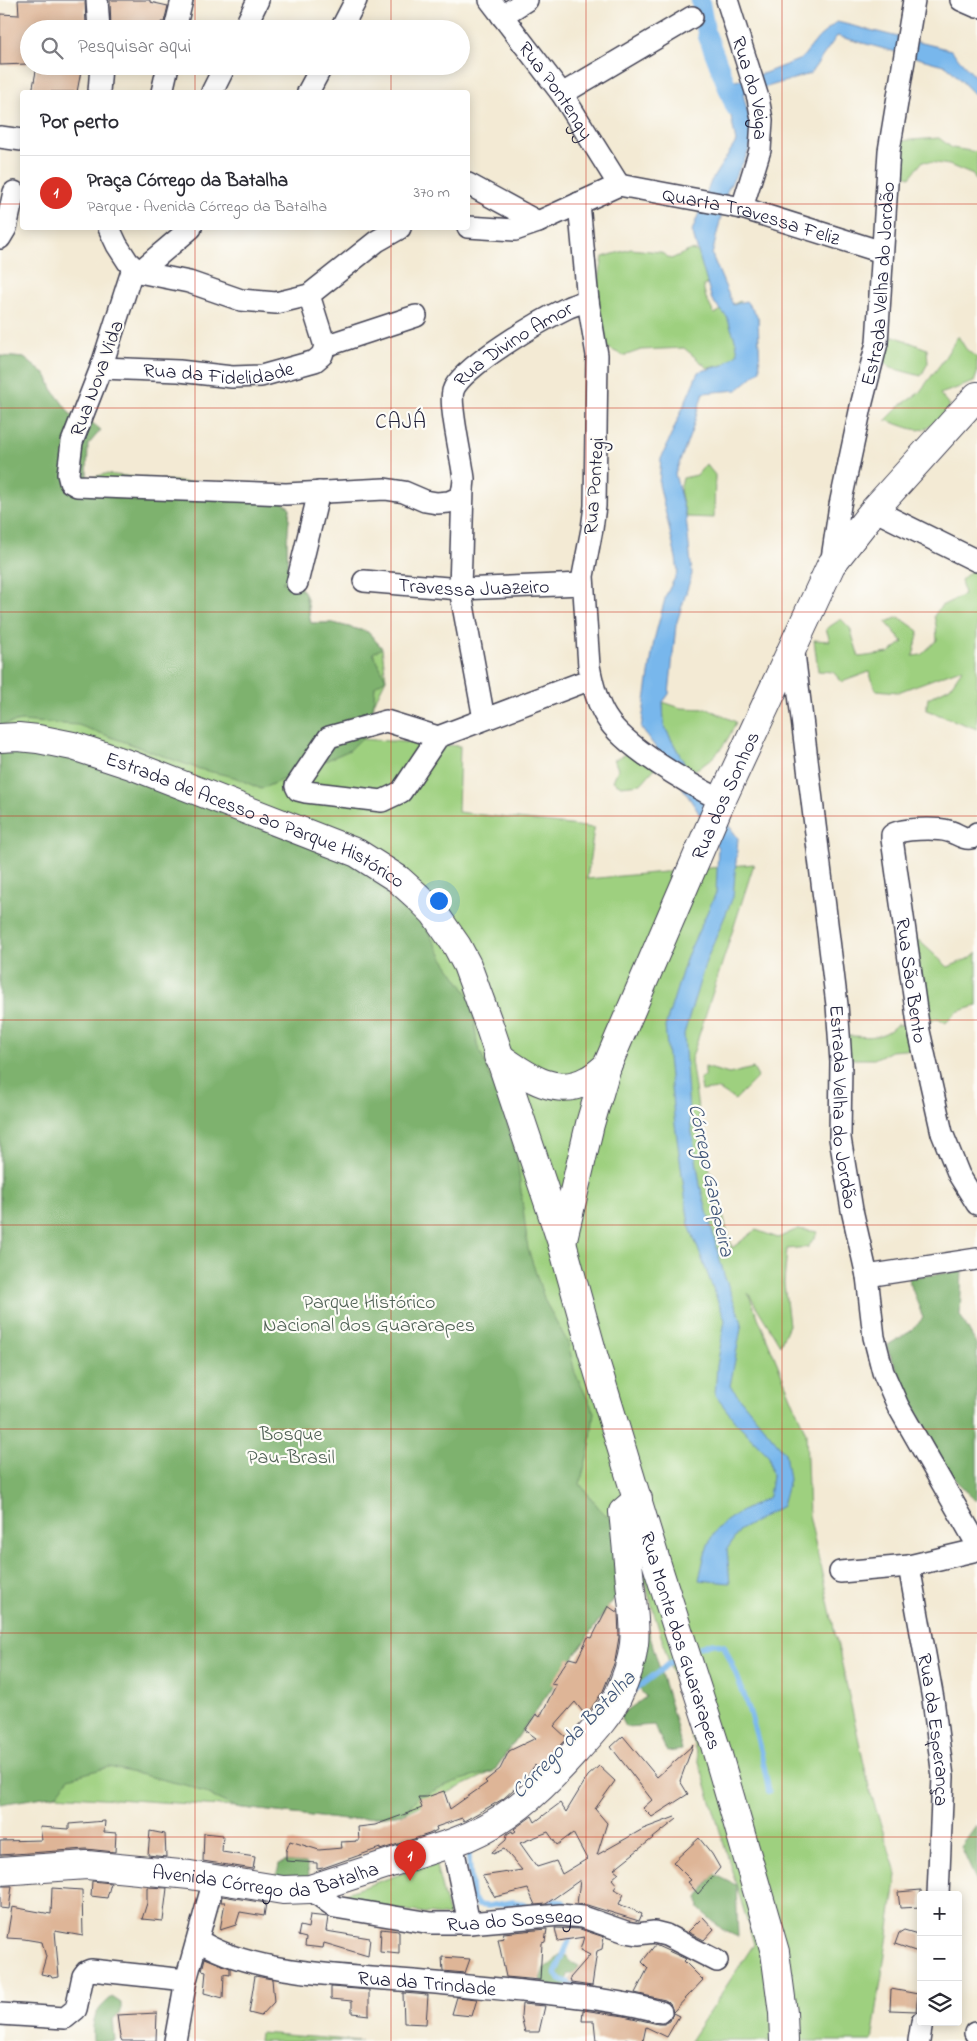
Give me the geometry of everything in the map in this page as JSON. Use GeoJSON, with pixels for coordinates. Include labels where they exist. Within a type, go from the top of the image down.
{"type":"FeatureCollection","features":[{"type":"Feature","properties":{"kind":"main road","name":"Rua dos Sonhos"},"geometry":{"type":"LineString","coordinates":[[562,1243],[590,1124],[607,1066],[700,850],[716,800],[831,565],[874,510],[977,396]]}},
{"type":"Feature","properties":{"kind":"main road","name":"Estrada de Acesso ao Parque Histórico"},"geometry":{"type":"LineString","coordinates":[[0,738],[38,739],[73,746],[130,765],[356,853],[398,879],[434,913],[467,965],[562,1243]]}},
{"type":"Feature","properties":{"kind":"main road"},"geometry":{"type":"LineString","coordinates":[[498,1056],[535,1080],[558,1086],[580,1084],[607,1066]]}},
{"type":"Feature","properties":{"kind":"main road","name":"Rua Monte dos Guararapes"},"geometry":{"type":"LineString","coordinates":[[562,1243],[592,1351],[658,1568],[715,1745],[775,1952],[783,2012],[784,2041]]}},
{"type":"Feature","properties":{"kind":"main road","name":"Avenida Córrego da Batalha"},"geometry":{"type":"LineString","coordinates":[[0,1871],[87,1865],[190,1875],[282,1890],[310,1889],[454,1850],[471,1837],[509,1815],[540,1790],[608,1713],[618,1697],[634,1643],[634,1621],[623,1512],[638,1499]]}},
{"type":"Feature","properties":{"kind":"street"},"geometry":{"type":"LineString","coordinates":[[97,0],[98,20]]}},
{"type":"Feature","properties":{"kind":"street"},"geometry":{"type":"LineString","coordinates":[[178,20],[182,0]]}},
{"type":"Feature","properties":{"kind":"street"},"geometry":{"type":"LineString","coordinates":[[248,20],[258,0]]}},
{"type":"Feature","properties":{"kind":"street"},"geometry":{"type":"LineString","coordinates":[[346,20],[356,0]]}},
{"type":"Feature","properties":{"kind":"street"},"geometry":{"type":"LineString","coordinates":[[496,8],[526,0]]}},
{"type":"Feature","properties":{"kind":"street","name":"Rua do Veiga"},"geometry":{"type":"LineString","coordinates":[[726,0],[758,98],[762,120],[760,150],[735,206]]}},
{"type":"Feature","properties":{"kind":"street","name":"Estrada Velha do Jordão"},"geometry":{"type":"LineString","coordinates":[[831,565],[840,504],[877,343],[889,151],[907,33],[914,0]]}},
{"type":"Feature","properties":{"kind":"street"},"geometry":{"type":"LineString","coordinates":[[960,0],[977,7]]}},
{"type":"Feature","properties":{"kind":"street","name":"Rua Pontengy"},"geometry":{"type":"LineString","coordinates":[[496,8],[562,94],[619,185]]}},
{"type":"Feature","properties":{"kind":"street"},"geometry":{"type":"LineString","coordinates":[[562,94],[692,17]]}},
{"type":"Feature","properties":{"kind":"street"},"geometry":{"type":"LineString","coordinates":[[99,90],[100,75]]}},
{"type":"Feature","properties":{"kind":"street"},"geometry":{"type":"LineString","coordinates":[[162,90],[166,75]]}},
{"type":"Feature","properties":{"kind":"street"},"geometry":{"type":"LineString","coordinates":[[213,90],[220,75]]}},
{"type":"Feature","properties":{"kind":"street"},"geometry":{"type":"LineString","coordinates":[[309,90],[317,75]]}},
{"type":"Feature","properties":{"kind":"street"},"geometry":{"type":"LineString","coordinates":[[0,137],[20,140]]}},
{"type":"Feature","properties":{"kind":"street"},"geometry":{"type":"LineString","coordinates":[[470,185],[538,222]]}},
{"type":"Feature","properties":{"kind":"street"},"geometry":{"type":"LineString","coordinates":[[470,227],[515,230],[538,222],[619,185]]}},
{"type":"Feature","properties":{"kind":"street","name":"Quarta Travessa Feliz"},"geometry":{"type":"LineString","coordinates":[[619,185],[735,206],[882,252]]}},
{"type":"Feature","properties":{"kind":"street"},"geometry":{"type":"LineString","coordinates":[[0,238],[6,228],[12,192]]}},
{"type":"Feature","properties":{"kind":"street","name":"Rua Pontegi"},"geometry":{"type":"LineString","coordinates":[[579,203],[588,301],[597,355],[596,477],[592,529],[586,554],[583,584],[589,666],[605,716],[622,736],[666,768],[716,800]]}},
{"type":"Feature","properties":{"kind":"street"},"geometry":{"type":"LineString","coordinates":[[111,230],[117,245],[136,270],[189,282],[241,300],[276,302],[309,294],[377,241],[396,230]]}},
{"type":"Feature","properties":{"kind":"street"},"geometry":{"type":"LineString","coordinates":[[136,270],[188,230]]}},
{"type":"Feature","properties":{"kind":"street","name":"Rua Nova Vida"},"geometry":{"type":"LineString","coordinates":[[136,270],[72,442],[68,474],[70,482],[77,486],[286,494],[319,492]]}},
{"type":"Feature","properties":{"kind":"street"},"geometry":{"type":"LineString","coordinates":[[309,294],[325,346]]}},
{"type":"Feature","properties":{"kind":"street","name":"Rua Divino Amor"},"geometry":{"type":"LineString","coordinates":[[484,719],[460,589],[462,459],[453,411],[452,392],[456,384],[487,356],[567,308],[588,301]]}},
{"type":"Feature","properties":{"kind":"street","name":"Rua da Fidelidade"},"geometry":{"type":"LineString","coordinates":[[101,368],[179,371],[232,378],[261,376],[315,361],[322,355],[325,346],[416,316]]}},
{"type":"Feature","properties":{"kind":"street"},"geometry":{"type":"LineString","coordinates":[[297,583],[319,492],[385,489],[404,492],[425,501],[437,503],[449,502],[460,497],[463,489]]}},
{"type":"Feature","properties":{"kind":"street"},"geometry":{"type":"LineString","coordinates":[[874,510],[977,561]]}},
{"type":"Feature","properties":{"kind":"street","name":"Travessa Juazeiro"},"geometry":{"type":"LineString","coordinates":[[364,581],[460,589],[583,584]]}},
{"type":"Feature","properties":{"kind":"street","name":"Estrada Velha do Jordão"},"geometry":{"type":"LineString","coordinates":[[793,644],[837,1005],[841,1062],[840,1138],[852,1210],[867,1276],[874,1337],[883,1372],[908,1424],[977,1544]]}},
{"type":"Feature","properties":{"kind":"street"},"geometry":{"type":"LineString","coordinates":[[438,737],[386,721],[329,736],[296,786],[298,790],[306,792],[382,801],[401,792],[438,737],[592,679]]}},
{"type":"Feature","properties":{"kind":"street","name":"Rua São Bento"},"geometry":{"type":"LineString","coordinates":[[977,833],[971,838],[965,838],[947,830],[935,829],[898,832],[892,835],[892,839],[919,1031],[942,1133],[959,1175],[977,1204]]}},
{"type":"Feature","properties":{"kind":"street"},"geometry":{"type":"LineString","coordinates":[[867,1276],[977,1259]]}},
{"type":"Feature","properties":{"kind":"street"},"geometry":{"type":"LineString","coordinates":[[840,1572],[909,1566],[977,1550]]}},
{"type":"Feature","properties":{"kind":"street","name":"Rua da Esperança"},"geometry":{"type":"LineString","coordinates":[[909,1566],[933,1699],[943,1777],[938,1891]]}},
{"type":"Feature","properties":{"kind":"street"},"geometry":{"type":"LineString","coordinates":[[454,1850],[469,1923]]}},
{"type":"Feature","properties":{"kind":"street"},"geometry":{"type":"LineString","coordinates":[[175,2041],[186,1980],[214,1880]]}},
{"type":"Feature","properties":{"kind":"street","name":"Rua do Sossego"},"geometry":{"type":"LineString","coordinates":[[310,1889],[335,1907],[431,1923],[469,1923],[555,1916],[583,1917],[626,1932],[638,1934],[654,1932],[666,1935],[717,1961]]}},
{"type":"Feature","properties":{"kind":"street","name":"Rua da Trindade"},"geometry":{"type":"LineString","coordinates":[[198,1940],[242,1959],[282,1968],[339,1976],[579,1997],[629,2003],[661,2012]]}},
{"type":"Feature","properties":{"kind":"street"},"geometry":{"type":"LineString","coordinates":[[0,2014],[65,2018],[76,2009],[82,1976],[91,1970],[186,1980]]}},
{"type":"Feature","properties":{"kind":"street"},"geometry":{"type":"LineString","coordinates":[[919,2041],[921,2026]]}},
{"type":"Feature","properties":{"kind":"green space"},"geometry":{"type":"Polygon","coordinates":[[[939,138],[952,148],[977,152],[977,183],[973,175],[949,165],[923,161],[910,177],[898,173],[897,141],[939,138]]]}},
{"type":"Feature","properties":{"kind":"green space"},"geometry":{"type":"Polygon","coordinates":[[[631,249],[660,252],[671,259],[691,250],[712,255],[720,276],[703,286],[706,298],[714,314],[740,301],[758,317],[759,352],[724,365],[708,368],[684,348],[641,350],[624,356],[604,346],[595,302],[603,257],[631,249]]]}},
{"type":"Feature","properties":{"kind":"green space"},"geometry":{"type":"Polygon","coordinates":[[[894,336],[927,349],[928,363],[921,376],[891,368],[882,361],[882,343],[894,336]]]}},
{"type":"Feature","properties":{"kind":"green space"},"geometry":{"type":"Polygon","coordinates":[[[958,336],[966,349],[977,358],[977,374],[974,382],[940,394],[950,406],[934,423],[922,430],[908,428],[886,420],[901,405],[919,393],[958,336]]]}},
{"type":"Feature","properties":{"kind":"green space","name":"Parque Histórico Nacional dos Guararapes"},"geometry":{"type":"Polygon","coordinates":[[[0,356],[24,358],[47,376],[52,389],[71,415],[83,415],[87,479],[105,474],[269,491],[290,508],[287,542],[288,579],[304,592],[308,603],[310,623],[333,623],[368,632],[382,648],[386,679],[374,703],[371,733],[361,739],[460,746],[458,812],[594,828],[587,879],[754,864],[691,1060],[704,1149],[732,1248],[756,1230],[778,1238],[798,1229],[818,1232],[808,1247],[787,1249],[784,1283],[789,1325],[780,1345],[748,1293],[806,1433],[809,1515],[870,1791],[897,1875],[872,2041],[690,2041],[754,1944],[639,1563],[494,1771],[403,1814],[346,1820],[235,1807],[56,1795],[0,1803],[0,356]]]}},
{"type":"Feature","properties":{"kind":"green space"},"geometry":{"type":"Polygon","coordinates":[[[0,356],[24,358],[47,376],[52,389],[71,415],[83,415],[101,430],[88,445],[87,479],[269,491],[290,508],[287,542],[288,579],[282,582],[304,591],[311,623],[333,623],[368,632],[382,648],[373,653],[386,679],[375,686],[371,733],[361,739],[350,750],[261,789],[234,777],[199,769],[78,725],[21,721],[0,725],[0,356]]]}},
{"type":"Feature","properties":{"kind":"green space"},"geometry":{"type":"Polygon","coordinates":[[[706,464],[715,475],[714,518],[686,517],[680,490],[683,478],[697,475],[706,464]]]}},
{"type":"Feature","properties":{"kind":"green space"},"geometry":{"type":"Polygon","coordinates":[[[971,571],[977,572],[977,729],[926,710],[928,698],[950,687],[963,668],[898,692],[876,690],[869,672],[842,682],[833,672],[818,671],[814,640],[830,641],[826,629],[841,619],[850,628],[859,657],[889,653],[903,642],[886,622],[899,617],[919,631],[913,656],[921,655],[937,640],[934,616],[941,606],[964,595],[961,580],[971,571]]]}},
{"type":"Feature","properties":{"kind":"green space"},"geometry":{"type":"Polygon","coordinates":[[[663,702],[681,708],[708,709],[736,722],[718,752],[705,764],[689,772],[664,726],[663,702]]]}},
{"type":"Feature","properties":{"kind":"green space","name":"Bosque Pau-Brasil"},"geometry":{"type":"Polygon","coordinates":[[[27,742],[262,809],[426,908],[427,930],[443,958],[472,1000],[477,1043],[503,1109],[517,1158],[528,1249],[545,1301],[568,1343],[575,1373],[594,1412],[590,1446],[580,1484],[599,1508],[623,1532],[639,1563],[494,1771],[454,1782],[418,1797],[403,1814],[346,1820],[235,1807],[189,1786],[109,1767],[69,1778],[56,1795],[0,1804],[0,746],[27,742]]]}},
{"type":"Feature","properties":{"kind":"green space"},"geometry":{"type":"Polygon","coordinates":[[[631,751],[655,768],[641,784],[621,786],[613,781],[618,769],[614,760],[631,751]]]}},
{"type":"Feature","properties":{"kind":"green space"},"geometry":{"type":"Polygon","coordinates":[[[914,936],[948,967],[970,958],[977,952],[977,1006],[956,1012],[946,1023],[938,1018],[927,1023],[914,936]]]}},
{"type":"Feature","properties":{"kind":"green space"},"geometry":{"type":"Polygon","coordinates":[[[896,1025],[912,1025],[917,1049],[891,1051],[874,1059],[844,1059],[843,1036],[878,1036],[896,1025]]]}},
{"type":"Feature","properties":{"kind":"green space"},"geometry":{"type":"Polygon","coordinates":[[[705,1067],[729,1074],[753,1068],[758,1077],[735,1100],[718,1089],[702,1091],[700,1078],[705,1076],[705,1067]]]}},
{"type":"Feature","properties":{"kind":"green space"},"geometry":{"type":"Polygon","coordinates":[[[962,1271],[960,1315],[977,1345],[977,1501],[956,1481],[934,1448],[886,1346],[911,1331],[923,1318],[908,1278],[962,1271]]]}},
{"type":"Feature","properties":{"kind":"green space"},"geometry":{"type":"Polygon","coordinates":[[[646,1623],[682,1750],[667,1752],[654,1725],[626,1727],[620,1715],[646,1697],[635,1684],[646,1623]]]}},
{"type":"Feature","properties":{"kind":"green space"},"geometry":{"type":"Polygon","coordinates":[[[977,1825],[977,1889],[974,1876],[961,1847],[977,1825]]]}},
{"type":"Feature","properties":{"kind":"green space"},"geometry":{"type":"Polygon","coordinates":[[[286,1861],[307,1863],[309,1875],[296,1885],[276,1880],[279,1864],[286,1861]]]}},
{"type":"Feature","properties":{"kind":"green space"},"geometry":{"type":"Polygon","coordinates":[[[435,1862],[449,1916],[326,1900],[435,1862]]]}},
{"type":"Feature","properties":{"kind":"green space"},"geometry":{"type":"Polygon","coordinates":[[[714,1874],[736,1885],[738,1937],[723,1930],[699,1909],[698,1898],[714,1874]]]}},
{"type":"Feature","properties":{"kind":"green space"},"geometry":{"type":"Polygon","coordinates":[[[565,1954],[571,1962],[579,1966],[574,1974],[568,1974],[565,1994],[540,1980],[544,1968],[553,1963],[559,1955],[565,1954]]]}},
{"type":"Feature","properties":{"kind":"green space"},"geometry":{"type":"Polygon","coordinates":[[[112,1997],[121,2003],[121,2012],[113,2019],[115,2041],[93,2041],[95,2016],[101,2007],[112,1997]]]}},
{"type":"Feature","properties":{"kind":"green space"},"geometry":{"type":"Polygon","coordinates":[[[260,2033],[362,2041],[259,2041],[260,2033]]]}},
{"type":"Feature","properties":{"kind":"water"},"geometry":{"type":"Polygon","coordinates":[[[837,22],[951,50],[977,79],[977,97],[947,66],[837,36],[810,74],[743,94],[754,137],[746,157],[727,191],[712,255],[733,305],[746,301],[758,317],[760,370],[737,390],[703,393],[692,430],[675,474],[686,517],[692,574],[676,625],[669,694],[663,702],[664,726],[689,772],[738,838],[733,897],[706,961],[684,1034],[689,1113],[700,1185],[724,1275],[742,1323],[730,1386],[785,1453],[789,1480],[782,1506],[740,1530],[727,1549],[730,1583],[699,1580],[708,1546],[714,1533],[723,1523],[769,1497],[772,1476],[769,1456],[735,1421],[715,1395],[717,1366],[725,1320],[689,1225],[674,1117],[665,1027],[687,956],[716,893],[718,848],[697,810],[662,756],[641,728],[654,640],[666,595],[678,572],[659,484],[661,459],[698,372],[724,365],[738,353],[727,317],[712,300],[692,231],[711,181],[736,142],[731,116],[717,86],[765,73],[801,59],[819,37],[837,22]]]}},
{"type":"Feature","properties":{"kind":"building"},"geometry":{"type":"Polygon","coordinates":[[[18,0],[85,0],[86,20],[20,20],[20,64],[0,65],[0,14],[19,15],[18,0]]]}},
{"type":"Feature","properties":{"kind":"building"},"geometry":{"type":"Polygon","coordinates":[[[110,0],[150,0],[150,2],[168,6],[164,20],[111,20],[110,0]]]}},
{"type":"Feature","properties":{"kind":"building"},"geometry":{"type":"Polygon","coordinates":[[[35,75],[80,75],[77,90],[32,90],[35,75]]]}},
{"type":"Feature","properties":{"kind":"building"},"geometry":{"type":"Polygon","coordinates":[[[608,1606],[618,1613],[619,1637],[615,1661],[603,1691],[586,1716],[575,1702],[554,1726],[567,1738],[538,1768],[535,1765],[525,1779],[503,1799],[464,1821],[462,1818],[436,1827],[437,1830],[429,1834],[380,1850],[380,1848],[323,1868],[317,1869],[317,1863],[286,1861],[286,1851],[290,1841],[319,1850],[342,1848],[341,1842],[359,1841],[358,1827],[375,1825],[422,1808],[418,1797],[427,1797],[444,1791],[450,1809],[487,1783],[485,1781],[500,1769],[509,1751],[536,1738],[525,1730],[536,1714],[540,1717],[556,1685],[551,1684],[569,1658],[577,1660],[588,1637],[592,1638],[608,1606]]]}},
{"type":"Feature","properties":{"kind":"building"},"geometry":{"type":"Polygon","coordinates":[[[623,1736],[657,1777],[693,1745],[680,1781],[688,1794],[652,1817],[643,1808],[652,1800],[611,1747],[623,1736]]]}},
{"type":"Feature","properties":{"kind":"building"},"geometry":{"type":"Polygon","coordinates":[[[599,1766],[615,1781],[595,1809],[607,1823],[597,1855],[643,1829],[675,1817],[677,1819],[614,1869],[619,1873],[612,1879],[617,1885],[614,1889],[624,1894],[619,1904],[642,1914],[639,1921],[587,1905],[577,1904],[580,1880],[546,1904],[535,1905],[528,1889],[495,1897],[482,1876],[522,1870],[504,1849],[493,1854],[492,1852],[506,1840],[507,1834],[516,1831],[514,1829],[532,1816],[535,1822],[560,1803],[566,1812],[588,1776],[599,1766]],[[548,1832],[520,1843],[537,1867],[556,1861],[562,1874],[587,1859],[573,1833],[557,1845],[548,1832]]]}},
{"type":"Feature","properties":{"kind":"building"},"geometry":{"type":"Polygon","coordinates":[[[105,1821],[104,1832],[116,1833],[115,1852],[86,1849],[0,1855],[0,1841],[42,1840],[40,1827],[69,1829],[69,1824],[105,1821]]]}},
{"type":"Feature","properties":{"kind":"building"},"geometry":{"type":"Polygon","coordinates":[[[150,1831],[165,1834],[166,1857],[148,1855],[150,1831]]]}},
{"type":"Feature","properties":{"kind":"building"},"geometry":{"type":"Polygon","coordinates":[[[204,1833],[223,1835],[222,1852],[255,1857],[253,1869],[203,1861],[204,1833]]]}},
{"type":"Feature","properties":{"kind":"building"},"geometry":{"type":"Polygon","coordinates":[[[699,1838],[720,1868],[698,1894],[688,1882],[691,1880],[673,1862],[699,1838]]]}},
{"type":"Feature","properties":{"kind":"building"},"geometry":{"type":"Polygon","coordinates":[[[92,1881],[111,1883],[107,1898],[91,1896],[92,1881]]]}},
{"type":"Feature","properties":{"kind":"building"},"geometry":{"type":"Polygon","coordinates":[[[0,1886],[12,1886],[9,1909],[0,1908],[0,1886]]]}},
{"type":"Feature","properties":{"kind":"building"},"geometry":{"type":"Polygon","coordinates":[[[147,1887],[167,1888],[163,1921],[142,1919],[147,1903],[147,1887]]]}},
{"type":"Feature","properties":{"kind":"building"},"geometry":{"type":"Polygon","coordinates":[[[52,1888],[82,1890],[83,1936],[55,1931],[59,1977],[52,1978],[51,1976],[41,1974],[46,1957],[42,1942],[7,1938],[12,1907],[51,1914],[52,1888]]]}},
{"type":"Feature","properties":{"kind":"building"},"geometry":{"type":"Polygon","coordinates":[[[921,1890],[917,1891],[917,1907],[900,1908],[898,1892],[921,1890]]]}},
{"type":"Feature","properties":{"kind":"building"},"geometry":{"type":"Polygon","coordinates":[[[222,1896],[266,1903],[264,1916],[240,1912],[236,1925],[220,1930],[225,1902],[221,1902],[222,1896]]]}},
{"type":"Feature","properties":{"kind":"building"},"geometry":{"type":"Polygon","coordinates":[[[310,1915],[328,1917],[326,1931],[370,1938],[368,1956],[324,1943],[323,1948],[305,1946],[306,1938],[298,1936],[300,1926],[308,1928],[310,1915]]]}},
{"type":"Feature","properties":{"kind":"building"},"geometry":{"type":"Polygon","coordinates":[[[703,1917],[714,1929],[704,1940],[688,1932],[703,1917]]]}},
{"type":"Feature","properties":{"kind":"building"},"geometry":{"type":"Polygon","coordinates":[[[555,1928],[580,1929],[604,1937],[602,1949],[597,1951],[592,1986],[571,1983],[570,1978],[590,1955],[580,1950],[584,1937],[558,1941],[555,1928]]]}},
{"type":"Feature","properties":{"kind":"building"},"geometry":{"type":"Polygon","coordinates":[[[381,1929],[399,1931],[399,1954],[380,1952],[381,1929]]]}},
{"type":"Feature","properties":{"kind":"building"},"geometry":{"type":"Polygon","coordinates":[[[547,1929],[545,1942],[542,1943],[540,1980],[506,1977],[498,1939],[504,1938],[503,1933],[547,1929]]]}},
{"type":"Feature","properties":{"kind":"building"},"geometry":{"type":"Polygon","coordinates":[[[904,1930],[917,1934],[917,1952],[895,1944],[899,1933],[904,1930]]]}},
{"type":"Feature","properties":{"kind":"building"},"geometry":{"type":"Polygon","coordinates":[[[655,1945],[686,1959],[684,1961],[703,1980],[673,2012],[670,2003],[665,2000],[635,1993],[648,1968],[642,1962],[655,1945]]]}},
{"type":"Feature","properties":{"kind":"building"},"geometry":{"type":"Polygon","coordinates":[[[442,1957],[470,1959],[465,1973],[443,1971],[442,1957]]]}},
{"type":"Feature","properties":{"kind":"building"},"geometry":{"type":"Polygon","coordinates":[[[205,1958],[230,1968],[230,1975],[224,1974],[223,1998],[204,1993],[206,1971],[202,1970],[205,1958]]]}},
{"type":"Feature","properties":{"kind":"building"},"geometry":{"type":"Polygon","coordinates":[[[255,1976],[272,1979],[274,2002],[261,2016],[249,2013],[255,1976]]]}},
{"type":"Feature","properties":{"kind":"building"},"geometry":{"type":"Polygon","coordinates":[[[331,1987],[369,1990],[369,2015],[352,2013],[352,2001],[331,1999],[331,1987]]]}},
{"type":"Feature","properties":{"kind":"building"},"geometry":{"type":"Polygon","coordinates":[[[891,1989],[917,1994],[916,2011],[890,2010],[891,1989]]]}},
{"type":"Feature","properties":{"kind":"building"},"geometry":{"type":"Polygon","coordinates":[[[403,1993],[428,1995],[426,2024],[404,2023],[403,1993]]]}},
{"type":"Feature","properties":{"kind":"building"},"geometry":{"type":"Polygon","coordinates":[[[457,1997],[477,1999],[472,2016],[452,2014],[457,1997]]]}},
{"type":"Feature","properties":{"kind":"building"},"geometry":{"type":"Polygon","coordinates":[[[522,2004],[545,2006],[539,2032],[525,2032],[521,2016],[522,2004]]]}},
{"type":"Feature","properties":{"kind":"building"},"geometry":{"type":"Polygon","coordinates":[[[583,2010],[624,2016],[658,2024],[670,2021],[673,2013],[679,2016],[667,2037],[646,2027],[643,2041],[626,2039],[626,2041],[596,2041],[594,2021],[582,2021],[583,2010]]]}},
{"type":"Feature","properties":{"kind":"building"},"geometry":{"type":"Polygon","coordinates":[[[157,2013],[156,2041],[122,2041],[117,2015],[157,2013]]]}},
{"type":"Feature","properties":{"kind":"waterway"},"geometry":{"type":"LineString","coordinates":[[700,0],[705,27]]}},
{"type":"Feature","properties":{"kind":"waterway"},"geometry":{"type":"LineString","coordinates":[[707,35],[735,107]]}},
{"type":"Feature","properties":{"kind":"waterway","name":"Córrego da Batalha"},"geometry":{"type":"LineString","coordinates":[[700,1647],[712,1643],[724,1646],[739,1681],[751,1718],[769,1792]]}},
{"type":"Feature","properties":{"kind":"waterway","name":"Córrego da Batalha"},"geometry":{"type":"LineString","coordinates":[[631,1693],[671,1662]]}},
{"type":"Feature","properties":{"kind":"waterway"},"geometry":{"type":"LineString","coordinates":[[468,1845],[472,1897],[478,1905],[488,1906],[513,1902],[531,1907],[544,1900],[563,1902],[569,1910]]}},
{"type":"Feature","properties":{"kind":"waterway"},"geometry":{"type":"LineString","coordinates":[[569,1932],[569,1941],[555,1974],[561,1980],[587,1988]]}},
{"type":"Feature","properties":{"kind":"place","name":"Praça Córrego da Batalha"},"geometry":{"type":"Point","coordinates":[410,1881]}},
{"type":"Feature","properties":{"kind":"district","name":"CAJÁ"},"geometry":{"type":"Point","coordinates":[401,421]}},
{"type":"Feature","properties":{"kind":"water label","name":"Córrego Garapeira"},"geometry":{"type":"Point","coordinates":[712,1180]}}]}
